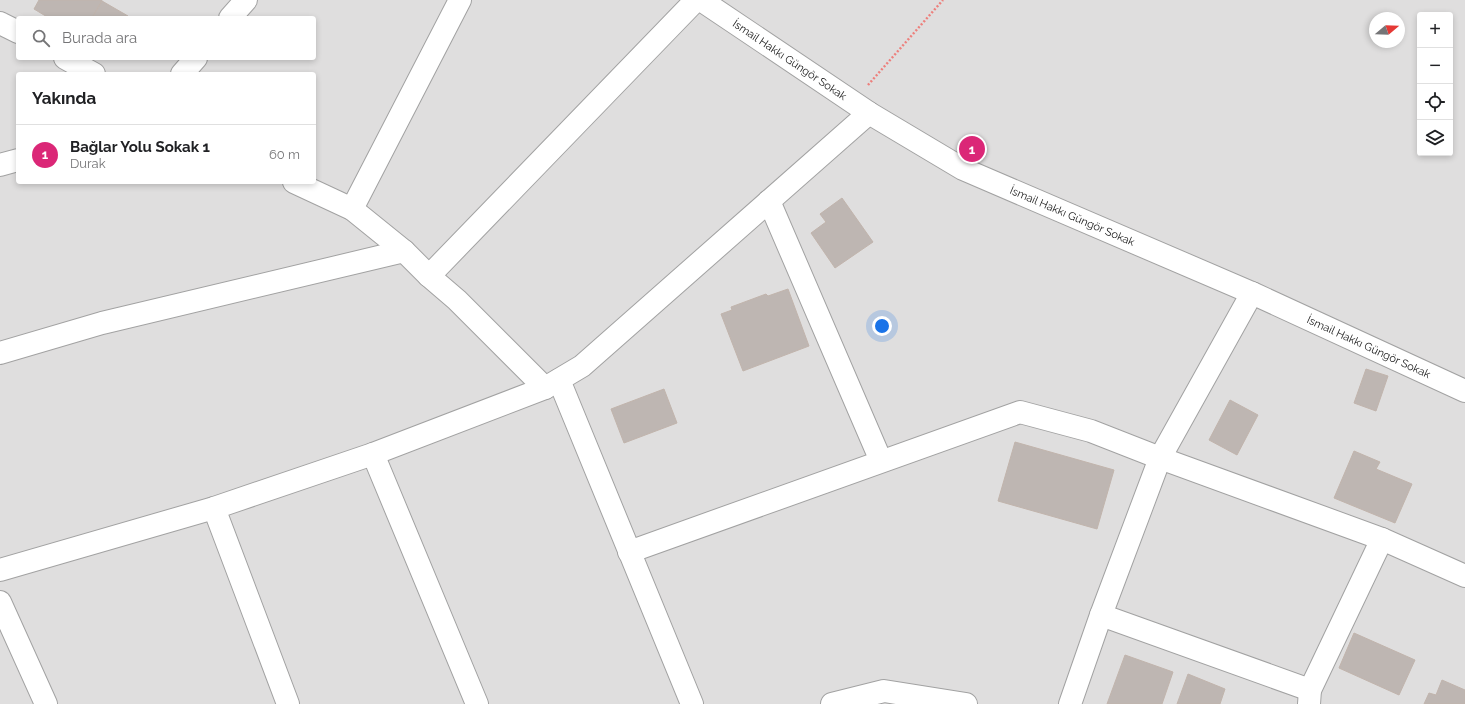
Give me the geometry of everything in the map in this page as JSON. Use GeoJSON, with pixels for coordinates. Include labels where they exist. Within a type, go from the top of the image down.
{"type":"FeatureCollection","features":[{"type":"Feature","properties":{"kind":"street"},"geometry":{"type":"LineString","coordinates":[[232,16],[246,0]]}},
{"type":"Feature","properties":{"kind":"street"},"geometry":{"type":"LineString","coordinates":[[352,209],[460,0]]}},
{"type":"Feature","properties":{"kind":"street"},"geometry":{"type":"LineString","coordinates":[[429,276],[696,0]]}},
{"type":"Feature","properties":{"kind":"street","name":"İsmail Hakkı Güngör Sokak"},"geometry":{"type":"LineString","coordinates":[[701,0],[861,107],[964,169],[1252,293],[1465,391]]}},
{"type":"Feature","properties":{"kind":"street"},"geometry":{"type":"LineString","coordinates":[[0,23],[16,31]]}},
{"type":"Feature","properties":{"kind":"street"},"geometry":{"type":"LineString","coordinates":[[69,60],[90,72]]}},
{"type":"Feature","properties":{"kind":"street"},"geometry":{"type":"LineString","coordinates":[[184,72],[194,60]]}},
{"type":"Feature","properties":{"kind":"street"},"geometry":{"type":"LineString","coordinates":[[0,570],[214,508],[373,454],[552,384],[582,366],[769,200],[861,107]]}},
{"type":"Feature","properties":{"kind":"street"},"geometry":{"type":"LineString","coordinates":[[0,165],[16,161]]}},
{"type":"Feature","properties":{"kind":"street"},"geometry":{"type":"LineString","coordinates":[[298,184],[352,209],[404,251],[429,276],[552,384],[629,552],[692,704]]}},
{"type":"Feature","properties":{"kind":"street"},"geometry":{"type":"LineString","coordinates":[[769,200],[881,461]]}},
{"type":"Feature","properties":{"kind":"street"},"geometry":{"type":"LineString","coordinates":[[0,353],[102,324],[404,251]]}},
{"type":"Feature","properties":{"kind":"street"},"geometry":{"type":"LineString","coordinates":[[1070,704],[1101,615],[1160,458],[1252,293]]}},
{"type":"Feature","properties":{"kind":"street"},"geometry":{"type":"LineString","coordinates":[[629,552],[1020,412],[1091,431],[1160,458],[1382,539],[1465,576]]}},
{"type":"Feature","properties":{"kind":"street"},"geometry":{"type":"LineString","coordinates":[[373,454],[477,704]]}},
{"type":"Feature","properties":{"kind":"street"},"geometry":{"type":"LineString","coordinates":[[214,508],[288,704]]}},
{"type":"Feature","properties":{"kind":"street"},"geometry":{"type":"LineString","coordinates":[[1101,615],[1309,697],[1382,539]]}},
{"type":"Feature","properties":{"kind":"street"},"geometry":{"type":"LineString","coordinates":[[0,602],[46,704]]}},
{"type":"Feature","properties":{"kind":"street"},"geometry":{"type":"LineString","coordinates":[[832,704],[884,691],[966,704]]}},
{"type":"Feature","properties":{"kind":"path"},"geometry":{"type":"LineString","coordinates":[[861,107],[943,0]]}},
{"type":"Feature","properties":{"kind":"shaded area"},"geometry":{"type":"Polygon","coordinates":[[[0,0],[1465,0],[1465,704],[0,704],[0,0]]]}},
{"type":"Feature","properties":{"kind":"building"},"geometry":{"type":"Polygon","coordinates":[[[39,0],[102,0],[93,16],[46,16],[34,9],[39,0]]]}},
{"type":"Feature","properties":{"kind":"building"},"geometry":{"type":"Polygon","coordinates":[[[102,1],[128,16],[93,16],[102,1]]]}},
{"type":"Feature","properties":{"kind":"building"},"geometry":{"type":"Polygon","coordinates":[[[842,198],[873,242],[835,268],[811,233],[826,222],[820,214],[842,198]]]}},
{"type":"Feature","properties":{"kind":"building"},"geometry":{"type":"Polygon","coordinates":[[[788,289],[809,346],[743,371],[721,314],[732,310],[731,307],[766,294],[768,296],[788,289]]]}},
{"type":"Feature","properties":{"kind":"building"},"geometry":{"type":"Polygon","coordinates":[[[1366,369],[1388,376],[1376,411],[1354,403],[1366,369]]]}},
{"type":"Feature","properties":{"kind":"building"},"geometry":{"type":"Polygon","coordinates":[[[664,389],[677,423],[624,443],[611,409],[664,389]]]}},
{"type":"Feature","properties":{"kind":"building"},"geometry":{"type":"Polygon","coordinates":[[[1230,400],[1258,415],[1237,455],[1209,440],[1230,400]]]}},
{"type":"Feature","properties":{"kind":"building"},"geometry":{"type":"Polygon","coordinates":[[[1015,442],[1114,470],[1097,529],[998,501],[1015,442]]]}},
{"type":"Feature","properties":{"kind":"building"},"geometry":{"type":"Polygon","coordinates":[[[1354,451],[1380,462],[1376,469],[1412,484],[1395,523],[1334,498],[1354,451]]]}},
{"type":"Feature","properties":{"kind":"building"},"geometry":{"type":"Polygon","coordinates":[[[1354,633],[1415,660],[1399,695],[1339,668],[1354,633]]]}},
{"type":"Feature","properties":{"kind":"building"},"geometry":{"type":"Polygon","coordinates":[[[1125,655],[1173,672],[1162,704],[1107,704],[1125,655]]]}},
{"type":"Feature","properties":{"kind":"building"},"geometry":{"type":"Polygon","coordinates":[[[1188,674],[1225,689],[1220,704],[1177,704],[1188,674]]]}},
{"type":"Feature","properties":{"kind":"building"},"geometry":{"type":"Polygon","coordinates":[[[1442,680],[1465,690],[1465,704],[1424,704],[1429,693],[1436,695],[1442,680]]]}},
{"type":"Feature","properties":{"kind":"place","name":"Bağlar Yolu Sokak 1"},"geometry":{"type":"Point","coordinates":[972,149]}}]}
